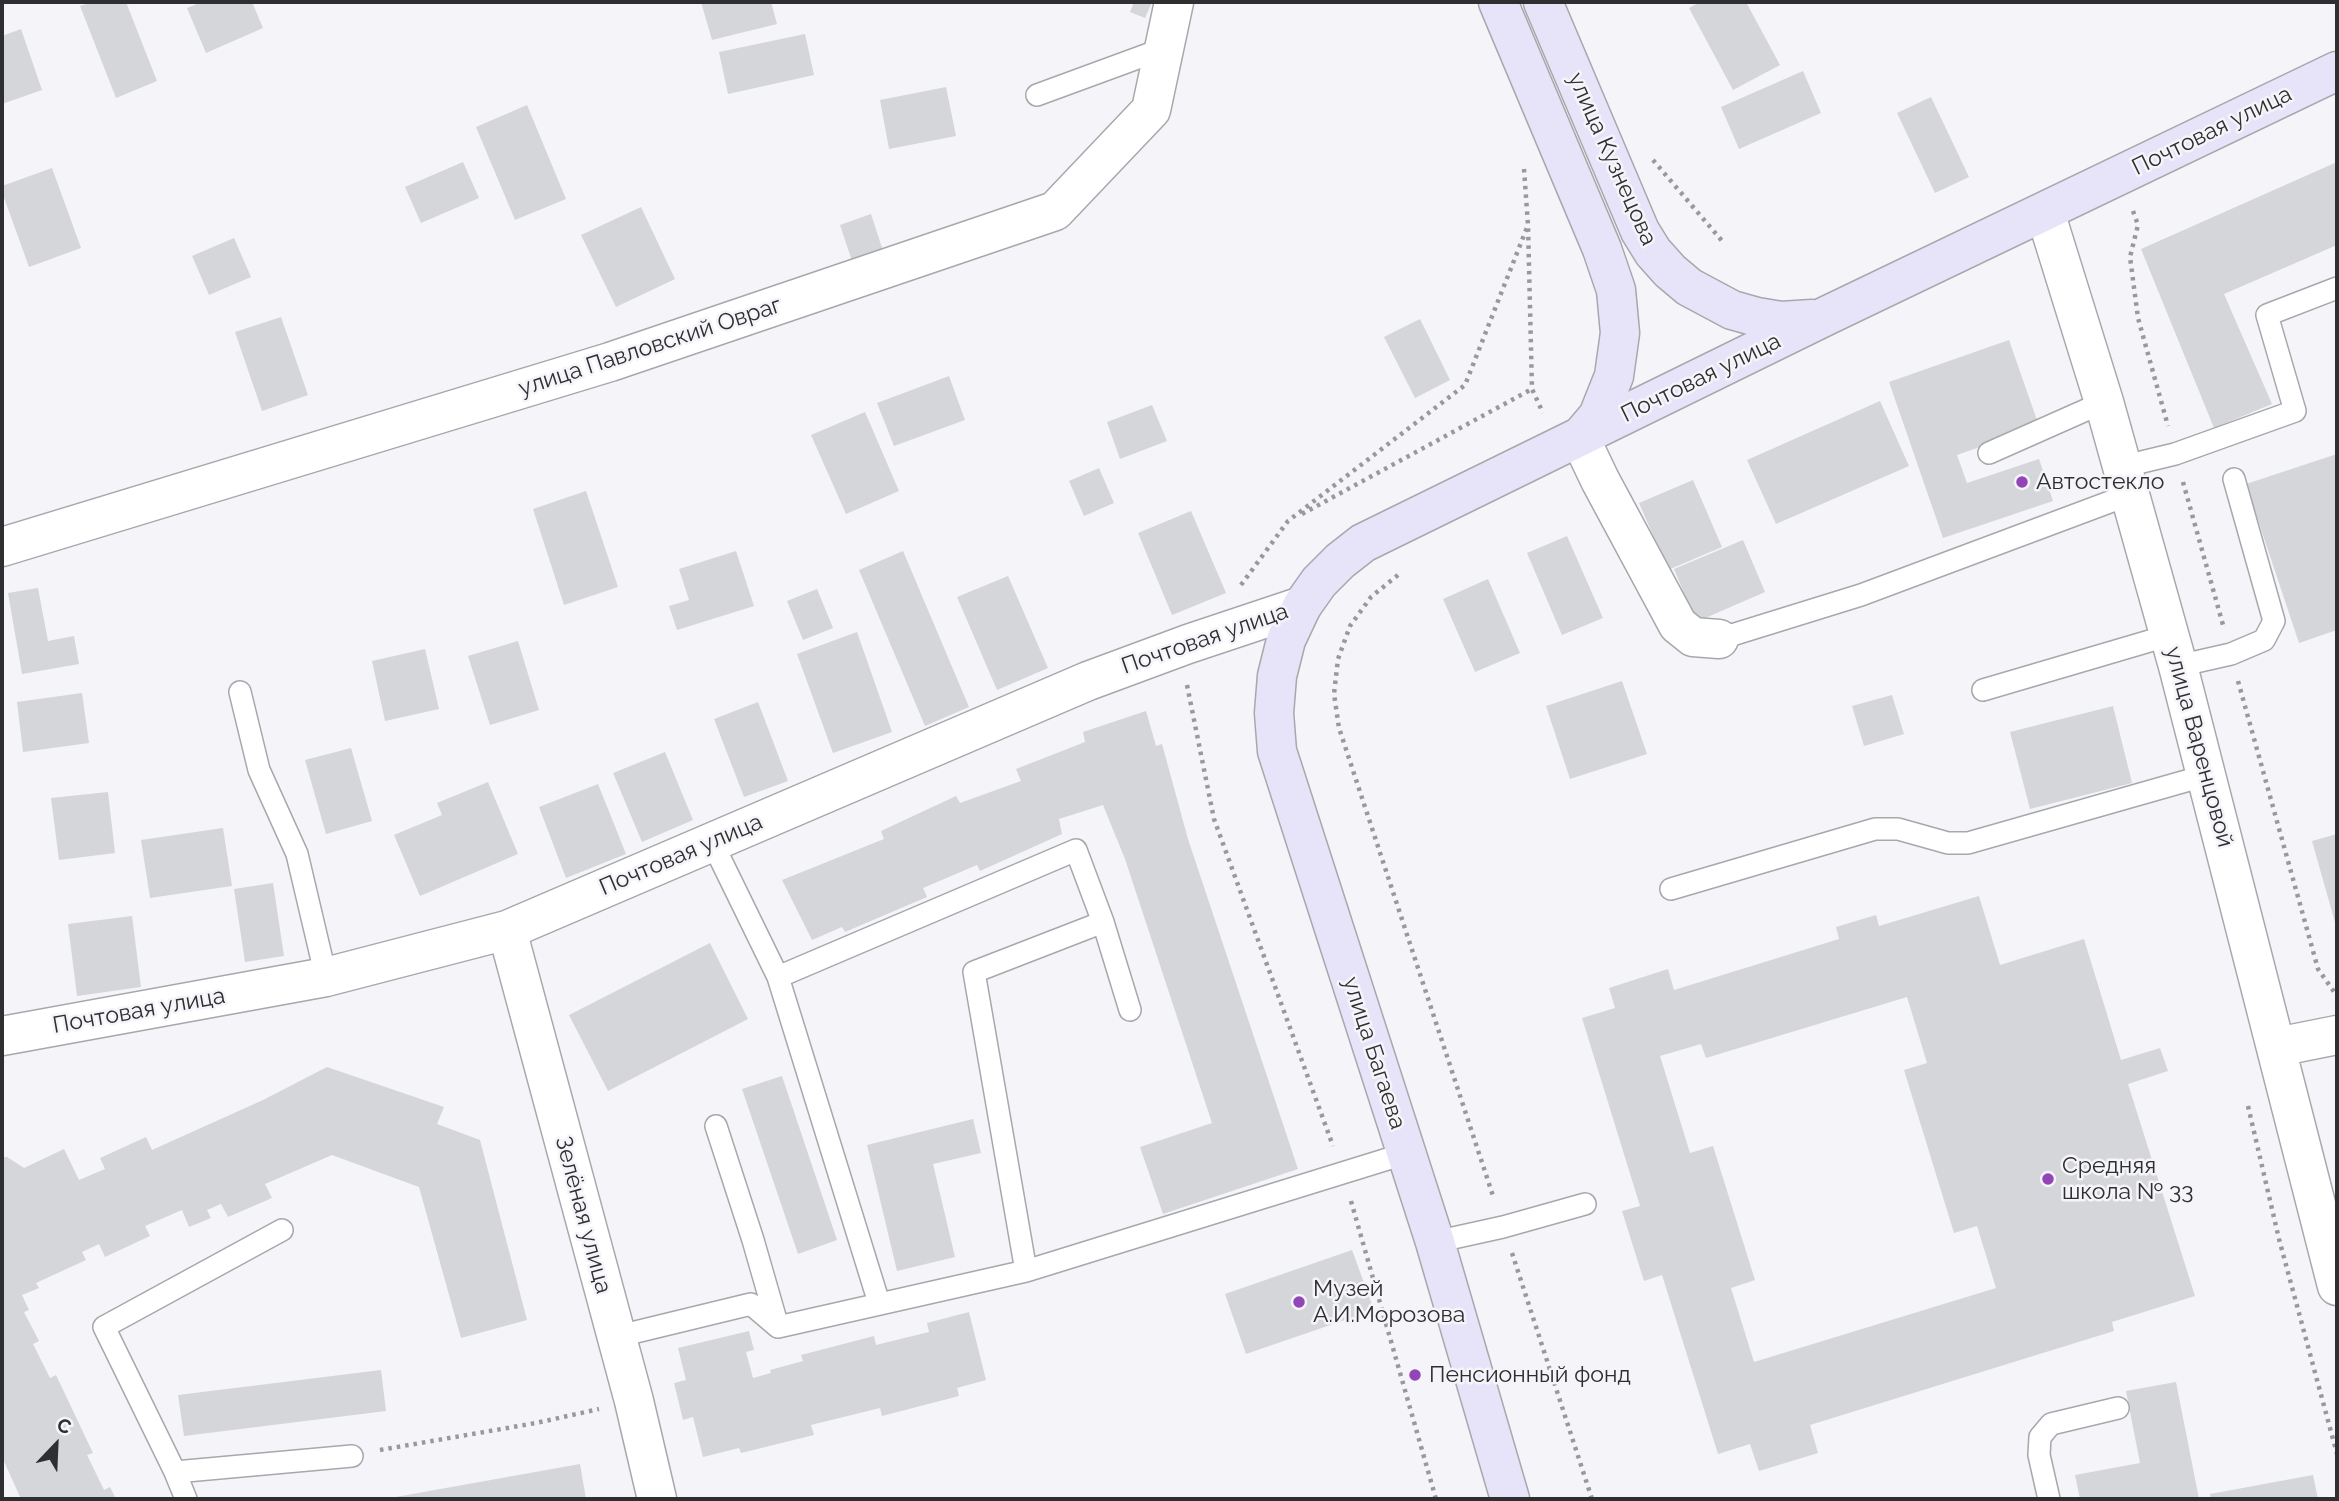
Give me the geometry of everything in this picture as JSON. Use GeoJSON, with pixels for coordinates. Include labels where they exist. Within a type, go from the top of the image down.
{"type":"FeatureCollection","features":[{"type":"Feature","properties":{"kind":"main road","name":"улица Кузнецова"},"geometry":{"type":"LineString","coordinates":[[1498,2],[1602,249],[1616,290],[1620,333],[1614,376],[1598,416],[1580,438]]}},
{"type":"Feature","properties":{"kind":"main road","name":"улица Кузнецова"},"geometry":{"type":"LineString","coordinates":[[1543,2],[1640,231],[1653,252],[1670,271],[1710,300],[1744,314],[1781,321],[1806,320],[1828,315]]}},
{"type":"Feature","properties":{"kind":"main road","name":"Почтовая улица"},"geometry":{"type":"LineString","coordinates":[[1302,606],[1319,582],[1363,543],[1828,315],[2337,71]]}},
{"type":"Feature","properties":{"kind":"main road","name":"улица Багаева"},"geometry":{"type":"LineString","coordinates":[[1302,606],[1286,640],[1277,676],[1274,713],[1277,751],[1435,1242],[1510,1499]]}},
{"type":"Feature","properties":{"kind":"street","name":"улица Павловский Овраг"},"geometry":{"type":"LineString","coordinates":[[2,547],[610,362],[1055,211],[1152,110],[1174,2]]}},
{"type":"Feature","properties":{"kind":"street","name":"улица Варенцовой"},"geometry":{"type":"LineString","coordinates":[[2045,212],[2104,402],[2174,650],[2337,1286]]}},
{"type":"Feature","properties":{"kind":"street"},"geometry":{"type":"LineString","coordinates":[[1580,438],[1678,625],[1693,637],[1719,639]]}},
{"type":"Feature","properties":{"kind":"street","name":"Почтовая улица"},"geometry":{"type":"LineString","coordinates":[[2,1036],[326,977],[507,930],[1088,681],[1302,606]]}},
{"type":"Feature","properties":{"kind":"street","name":"Зелёная улица"},"geometry":{"type":"LineString","coordinates":[[507,930],[634,1401],[657,1499]]}},
{"type":"Feature","properties":{"kind":"street"},"geometry":{"type":"LineString","coordinates":[[2277,1047],[2337,1035]]}},
{"type":"Feature","properties":{"kind":"lane"},"geometry":{"type":"LineString","coordinates":[[1037,95],[1165,48]]}},
{"type":"Feature","properties":{"kind":"lane"},"geometry":{"type":"LineString","coordinates":[[1719,639],[1861,595],[2126,480],[2175,454],[2295,411],[2267,315],[2337,288]]}},
{"type":"Feature","properties":{"kind":"lane"},"geometry":{"type":"LineString","coordinates":[[1989,453],[2104,402]]}},
{"type":"Feature","properties":{"kind":"lane"},"geometry":{"type":"LineString","coordinates":[[1983,690],[2174,650],[2231,653],[2264,640],[2274,621],[2234,479]]}},
{"type":"Feature","properties":{"kind":"lane"},"geometry":{"type":"LineString","coordinates":[[240,692],[259,770],[297,854],[326,977]]}},
{"type":"Feature","properties":{"kind":"lane"},"geometry":{"type":"LineString","coordinates":[[1671,889],[1875,829],[1898,829],[1948,843],[1968,843],[2207,775]]}},
{"type":"Feature","properties":{"kind":"lane"},"geometry":{"type":"LineString","coordinates":[[712,842],[778,977],[879,1303]]}},
{"type":"Feature","properties":{"kind":"lane"},"geometry":{"type":"LineString","coordinates":[[778,977],[1076,850],[1103,922],[1130,1010]]}},
{"type":"Feature","properties":{"kind":"lane"},"geometry":{"type":"LineString","coordinates":[[1026,1271],[974,972],[1103,922]]}},
{"type":"Feature","properties":{"kind":"lane"},"geometry":{"type":"LineString","coordinates":[[716,1126],[778,1327]]}},
{"type":"Feature","properties":{"kind":"lane"},"geometry":{"type":"LineString","coordinates":[[778,1327],[1026,1271],[1407,1153]]}},
{"type":"Feature","properties":{"kind":"lane"},"geometry":{"type":"LineString","coordinates":[[1435,1242],[1503,1227],[1585,1204]]}},
{"type":"Feature","properties":{"kind":"lane"},"geometry":{"type":"LineString","coordinates":[[186,1499],[104,1327],[282,1230]]}},
{"type":"Feature","properties":{"kind":"lane"},"geometry":{"type":"LineString","coordinates":[[615,1337],[751,1304],[778,1327]]}},
{"type":"Feature","properties":{"kind":"lane"},"geometry":{"type":"LineString","coordinates":[[2049,1499],[2039,1455],[2040,1437],[2051,1424],[2118,1408]]}},
{"type":"Feature","properties":{"kind":"lane"},"geometry":{"type":"LineString","coordinates":[[175,1472],[352,1455]]}},
{"type":"Feature","properties":{"kind":"path"},"geometry":{"type":"LineString","coordinates":[[1288,521],[1532,389],[1528,225],[1523,160]]}},
{"type":"Feature","properties":{"kind":"path"},"geometry":{"type":"LineString","coordinates":[[1237,591],[1288,521],[1465,386],[1528,225]]}},
{"type":"Feature","properties":{"kind":"path"},"geometry":{"type":"LineString","coordinates":[[2138,225],[2130,257],[2138,318],[2318,969],[2337,996]]}},
{"type":"Feature","properties":{"kind":"path"},"geometry":{"type":"LineString","coordinates":[[1398,575],[1371,597],[1350,626],[1338,659],[1334,694],[1336,705],[1344,741],[1591,1499]]}},
{"type":"Feature","properties":{"kind":"path"},"geometry":{"type":"LineString","coordinates":[[1188,644],[1186,691],[1214,819],[1343,1173],[1436,1499]]}},
{"type":"Feature","properties":{"kind":"path"},"geometry":{"type":"LineString","coordinates":[[352,1455],[536,1423],[634,1401]]}},
{"type":"Feature","properties":{"kind":"building"},"geometry":{"type":"Polygon","coordinates":[[[92,2],[126,2],[157,81],[116,98],[80,6],[92,2]]]}},
{"type":"Feature","properties":{"kind":"building"},"geometry":{"type":"Polygon","coordinates":[[[202,2],[252,2],[263,28],[206,53],[187,8],[202,2]]]}},
{"type":"Feature","properties":{"kind":"building"},"geometry":{"type":"Polygon","coordinates":[[[701,2],[771,2],[777,24],[712,40],[701,2]]]}},
{"type":"Feature","properties":{"kind":"building"},"geometry":{"type":"Polygon","coordinates":[[[1134,2],[1152,2],[1145,18],[1130,12],[1134,2]]]}},
{"type":"Feature","properties":{"kind":"building"},"geometry":{"type":"Polygon","coordinates":[[[1700,2],[1746,2],[1780,65],[1733,90],[1689,8],[1700,2]]]}},
{"type":"Feature","properties":{"kind":"building"},"geometry":{"type":"Polygon","coordinates":[[[21,29],[42,90],[2,104],[2,36],[21,29]]]}},
{"type":"Feature","properties":{"kind":"building"},"geometry":{"type":"Polygon","coordinates":[[[805,34],[814,75],[728,94],[719,52],[805,34]]]}},
{"type":"Feature","properties":{"kind":"building"},"geometry":{"type":"Polygon","coordinates":[[[1803,71],[1821,113],[1739,149],[1721,107],[1803,71]]]}},
{"type":"Feature","properties":{"kind":"building"},"geometry":{"type":"Polygon","coordinates":[[[946,87],[956,136],[889,149],[880,100],[946,87]]]}},
{"type":"Feature","properties":{"kind":"building"},"geometry":{"type":"Polygon","coordinates":[[[1931,97],[1969,177],[1935,193],[1897,113],[1931,97]]]}},
{"type":"Feature","properties":{"kind":"building"},"geometry":{"type":"Polygon","coordinates":[[[527,105],[566,199],[515,220],[476,127],[527,105]]]}},
{"type":"Feature","properties":{"kind":"building"},"geometry":{"type":"Polygon","coordinates":[[[463,162],[479,198],[421,223],[405,187],[463,162]]]}},
{"type":"Feature","properties":{"kind":"building"},"geometry":{"type":"Polygon","coordinates":[[[2337,162],[2337,245],[2224,294],[2272,404],[2214,428],[2141,249],[2337,162]]]}},
{"type":"Feature","properties":{"kind":"building"},"geometry":{"type":"Polygon","coordinates":[[[52,168],[81,248],[29,267],[2,186],[52,168]]]}},
{"type":"Feature","properties":{"kind":"building"},"geometry":{"type":"Polygon","coordinates":[[[641,207],[675,279],[616,307],[581,235],[641,207]]]}},
{"type":"Feature","properties":{"kind":"building"},"geometry":{"type":"Polygon","coordinates":[[[871,214],[884,254],[853,264],[840,225],[871,214]]]}},
{"type":"Feature","properties":{"kind":"building"},"geometry":{"type":"Polygon","coordinates":[[[234,238],[251,277],[209,295],[192,256],[234,238]]]}},
{"type":"Feature","properties":{"kind":"building"},"geometry":{"type":"Polygon","coordinates":[[[281,317],[308,395],[262,411],[235,332],[281,317]]]}},
{"type":"Feature","properties":{"kind":"building"},"geometry":{"type":"Polygon","coordinates":[[[1420,319],[1450,380],[1415,398],[1384,337],[1420,319]]]}},
{"type":"Feature","properties":{"kind":"building"},"geometry":{"type":"Polygon","coordinates":[[[2009,340],[2039,426],[1957,455],[1967,483],[2039,459],[2053,501],[1943,538],[1889,382],[2009,340]]]}},
{"type":"Feature","properties":{"kind":"building"},"geometry":{"type":"Polygon","coordinates":[[[949,376],[965,420],[894,446],[877,403],[949,376]]]}},
{"type":"Feature","properties":{"kind":"building"},"geometry":{"type":"Polygon","coordinates":[[[1880,401],[1909,466],[1776,524],[1747,460],[1880,401]]]}},
{"type":"Feature","properties":{"kind":"building"},"geometry":{"type":"Polygon","coordinates":[[[1152,405],[1167,441],[1120,459],[1107,422],[1152,405]]]}},
{"type":"Feature","properties":{"kind":"building"},"geometry":{"type":"Polygon","coordinates":[[[865,412],[899,491],[846,514],[811,435],[865,412]]]}},
{"type":"Feature","properties":{"kind":"building"},"geometry":{"type":"Polygon","coordinates":[[[2337,454],[2337,630],[2299,643],[2246,484],[2337,454]]]}},
{"type":"Feature","properties":{"kind":"building"},"geometry":{"type":"Polygon","coordinates":[[[1099,468],[1114,503],[1084,516],[1069,481],[1099,468]]]}},
{"type":"Feature","properties":{"kind":"building"},"geometry":{"type":"Polygon","coordinates":[[[1693,480],[1722,547],[1668,570],[1639,503],[1693,480]]]}},
{"type":"Feature","properties":{"kind":"building"},"geometry":{"type":"Polygon","coordinates":[[[586,491],[618,587],[564,605],[533,509],[586,491]]]}},
{"type":"Feature","properties":{"kind":"building"},"geometry":{"type":"Polygon","coordinates":[[[1191,511],[1226,593],[1172,615],[1138,533],[1191,511]]]}},
{"type":"Feature","properties":{"kind":"building"},"geometry":{"type":"Polygon","coordinates":[[[1567,536],[1603,618],[1562,635],[1527,553],[1567,536]]]}},
{"type":"Feature","properties":{"kind":"building"},"geometry":{"type":"Polygon","coordinates":[[[1743,540],[1765,592],[1696,622],[1674,569],[1743,540]]]}},
{"type":"Feature","properties":{"kind":"building"},"geometry":{"type":"Polygon","coordinates":[[[736,551],[754,606],[677,630],[669,606],[689,600],[679,569],[736,551]]]}},
{"type":"Feature","properties":{"kind":"building"},"geometry":{"type":"Polygon","coordinates":[[[903,551],[969,707],[925,726],[859,570],[903,551]]]}},
{"type":"Feature","properties":{"kind":"building"},"geometry":{"type":"Polygon","coordinates":[[[1008,576],[1048,668],[997,690],[957,597],[1008,576]]]}},
{"type":"Feature","properties":{"kind":"building"},"geometry":{"type":"Polygon","coordinates":[[[1488,579],[1520,653],[1475,672],[1443,599],[1488,579]]]}},
{"type":"Feature","properties":{"kind":"building"},"geometry":{"type":"Polygon","coordinates":[[[38,588],[48,641],[74,636],[79,664],[22,674],[8,593],[38,588]]]}},
{"type":"Feature","properties":{"kind":"building"},"geometry":{"type":"Polygon","coordinates":[[[817,589],[833,628],[803,640],[787,601],[817,589]]]}},
{"type":"Feature","properties":{"kind":"building"},"geometry":{"type":"Polygon","coordinates":[[[857,632],[892,732],[833,753],[797,654],[857,632]]]}},
{"type":"Feature","properties":{"kind":"building"},"geometry":{"type":"Polygon","coordinates":[[[518,641],[539,710],[490,725],[468,656],[518,641]]]}},
{"type":"Feature","properties":{"kind":"building"},"geometry":{"type":"Polygon","coordinates":[[[425,649],[439,709],[385,721],[372,661],[425,649]]]}},
{"type":"Feature","properties":{"kind":"building"},"geometry":{"type":"Polygon","coordinates":[[[1622,681],[1647,754],[1570,779],[1546,706],[1622,681]]]}},
{"type":"Feature","properties":{"kind":"building"},"geometry":{"type":"Polygon","coordinates":[[[82,693],[89,743],[23,752],[17,702],[82,693]]]}},
{"type":"Feature","properties":{"kind":"building"},"geometry":{"type":"Polygon","coordinates":[[[1892,695],[1904,734],[1864,746],[1852,706],[1892,695]]]}},
{"type":"Feature","properties":{"kind":"building"},"geometry":{"type":"Polygon","coordinates":[[[758,702],[788,781],[744,797],[714,719],[758,702]]]}},
{"type":"Feature","properties":{"kind":"building"},"geometry":{"type":"Polygon","coordinates":[[[2113,706],[2132,783],[2030,809],[2010,732],[2113,706]]]}},
{"type":"Feature","properties":{"kind":"building"},"geometry":{"type":"Polygon","coordinates":[[[1146,711],[1156,746],[1162,744],[1188,839],[1298,1169],[1163,1214],[1140,1147],[1212,1123],[1125,859],[1103,805],[1059,819],[1062,834],[980,871],[977,865],[923,888],[927,897],[845,932],[842,927],[812,940],[782,880],[884,839],[881,831],[956,796],[960,803],[1021,781],[1016,769],[1085,742],[1083,732],[1146,711]]]}},
{"type":"Feature","properties":{"kind":"building"},"geometry":{"type":"Polygon","coordinates":[[[351,748],[372,821],[326,834],[305,760],[351,748]]]}},
{"type":"Feature","properties":{"kind":"building"},"geometry":{"type":"Polygon","coordinates":[[[665,752],[693,820],[642,842],[613,773],[665,752]]]}},
{"type":"Feature","properties":{"kind":"building"},"geometry":{"type":"Polygon","coordinates":[[[488,782],[518,854],[420,896],[394,835],[442,815],[437,803],[488,782]]]}},
{"type":"Feature","properties":{"kind":"building"},"geometry":{"type":"Polygon","coordinates":[[[598,784],[626,854],[566,878],[539,807],[598,784]]]}},
{"type":"Feature","properties":{"kind":"building"},"geometry":{"type":"Polygon","coordinates":[[[108,792],[115,853],[59,860],[51,798],[108,792]]]}},
{"type":"Feature","properties":{"kind":"building"},"geometry":{"type":"Polygon","coordinates":[[[223,828],[232,886],[150,898],[141,840],[223,828]]]}},
{"type":"Feature","properties":{"kind":"building"},"geometry":{"type":"Polygon","coordinates":[[[2337,834],[2337,926],[2336,926],[2312,841],[2337,834]]]}},
{"type":"Feature","properties":{"kind":"building"},"geometry":{"type":"Polygon","coordinates":[[[273,883],[284,956],[245,962],[234,889],[273,883]]]}},
{"type":"Feature","properties":{"kind":"building","name":"Средняя школа № 33"},"geometry":{"type":"Polygon","coordinates":[[[1979,896],[2000,965],[2084,939],[2121,1060],[2160,1048],[2168,1071],[2128,1084],[2195,1296],[2112,1322],[2114,1331],[1810,1425],[1818,1453],[1759,1471],[1750,1444],[1718,1454],[1662,1275],[1644,1281],[1622,1211],[1640,1206],[1582,1018],[1615,1008],[1609,988],[1668,969],[1674,990],[1839,939],[1836,927],[1876,915],[1879,926],[1979,896]],[[1907,997],[1706,1058],[1701,1044],[1660,1056],[1690,1153],[1713,1146],[1755,1280],[1731,1288],[1754,1362],[1996,1288],[1977,1226],[1954,1233],[1904,1070],[1927,1063],[1907,997]]]}},
{"type":"Feature","properties":{"kind":"building"},"geometry":{"type":"Polygon","coordinates":[[[132,916],[141,987],[77,996],[68,924],[132,916]]]}},
{"type":"Feature","properties":{"kind":"building"},"geometry":{"type":"Polygon","coordinates":[[[710,943],[748,1019],[608,1091],[569,1015],[710,943]]]}},
{"type":"Feature","properties":{"kind":"building"},"geometry":{"type":"Polygon","coordinates":[[[327,1067],[444,1107],[437,1124],[480,1140],[527,1320],[461,1338],[419,1187],[332,1155],[265,1184],[272,1198],[228,1217],[221,1204],[207,1210],[211,1218],[189,1227],[182,1210],[145,1226],[150,1236],[105,1257],[99,1244],[82,1252],[86,1260],[36,1283],[39,1288],[22,1295],[29,1310],[24,1312],[39,1341],[33,1344],[50,1378],[56,1375],[93,1453],[87,1455],[104,1490],[110,1487],[116,1499],[21,1499],[2,1457],[2,1157],[7,1157],[24,1168],[64,1149],[79,1180],[105,1169],[100,1158],[146,1137],[152,1150],[263,1100],[327,1067]]]}},
{"type":"Feature","properties":{"kind":"building"},"geometry":{"type":"Polygon","coordinates":[[[782,1076],[837,1240],[798,1254],[742,1089],[782,1076]]]}},
{"type":"Feature","properties":{"kind":"building"},"geometry":{"type":"Polygon","coordinates":[[[973,1119],[981,1153],[933,1164],[955,1257],[897,1271],[867,1145],[973,1119]]]}},
{"type":"Feature","properties":{"kind":"building","name":"Музей А.И.Морозова"},"geometry":{"type":"Polygon","coordinates":[[[1352,1250],[1374,1310],[1246,1354],[1225,1294],[1352,1250]]]}},
{"type":"Feature","properties":{"kind":"building"},"geometry":{"type":"Polygon","coordinates":[[[969,1312],[986,1380],[957,1388],[959,1396],[882,1416],[880,1408],[811,1425],[814,1435],[741,1453],[739,1448],[703,1457],[693,1417],[683,1420],[674,1383],[686,1380],[678,1348],[749,1331],[754,1350],[746,1352],[753,1378],[771,1373],[770,1370],[803,1361],[801,1355],[874,1336],[876,1345],[929,1332],[927,1323],[969,1312]]]}},
{"type":"Feature","properties":{"kind":"building"},"geometry":{"type":"Polygon","coordinates":[[[381,1370],[386,1411],[184,1436],[178,1395],[381,1370]]]}},
{"type":"Feature","properties":{"kind":"building"},"geometry":{"type":"Polygon","coordinates":[[[2176,1382],[2199,1499],[2080,1499],[2075,1475],[2140,1463],[2126,1391],[2176,1382]]]}},
{"type":"Feature","properties":{"kind":"building"},"geometry":{"type":"Polygon","coordinates":[[[580,1464],[586,1499],[390,1499],[390,1498],[580,1464]]]}},
{"type":"Feature","properties":{"kind":"building"},"geometry":{"type":"Polygon","coordinates":[[[2313,1475],[2318,1499],[2211,1499],[2210,1494],[2313,1475]]]}},
{"type":"Feature","properties":{"kind":"place","name":"Автостекло"},"geometry":{"type":"Point","coordinates":[2022,482]}},
{"type":"Feature","properties":{"kind":"place","name":"Средняя школа № 33"},"geometry":{"type":"Point","coordinates":[2048,1179]}},
{"type":"Feature","properties":{"kind":"place","name":"Музей А.И.Морозова"},"geometry":{"type":"Point","coordinates":[1299,1302]}},
{"type":"Feature","properties":{"kind":"place","name":"Пенсионный фонд"},"geometry":{"type":"Point","coordinates":[1415,1375]}}]}
